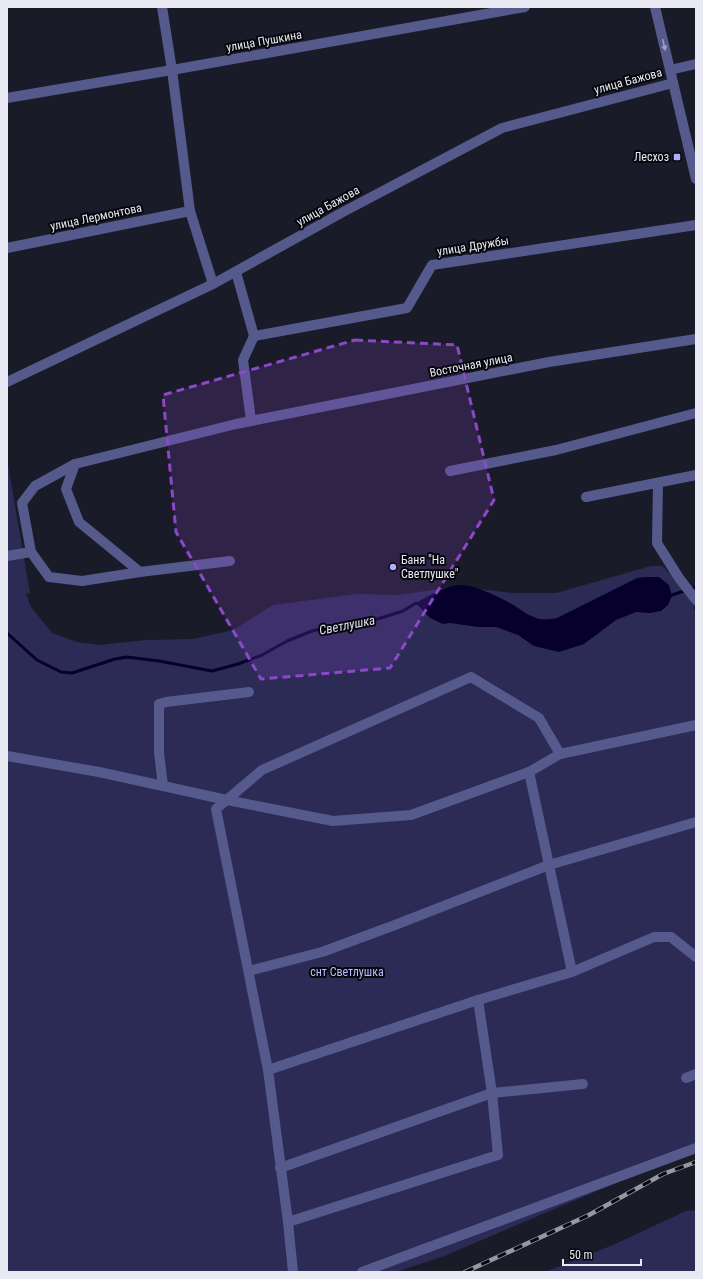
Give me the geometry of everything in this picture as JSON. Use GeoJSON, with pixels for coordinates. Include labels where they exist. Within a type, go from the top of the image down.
{"type":"FeatureCollection","features":[{"type":"Feature","properties":{"kind":"street"},"geometry":{"type":"LineString","coordinates":[[162,7],[172,70],[190,211],[213,284]]}},
{"type":"Feature","properties":{"kind":"street","name":"улица Пушкина"},"geometry":{"type":"LineString","coordinates":[[7,98],[524,7]]}},
{"type":"Feature","properties":{"kind":"street"},"geometry":{"type":"LineString","coordinates":[[655,7],[696,179]]}},
{"type":"Feature","properties":{"kind":"street"},"geometry":{"type":"LineString","coordinates":[[670,70],[696,64]]}},
{"type":"Feature","properties":{"kind":"street","name":"улица Бажова"},"geometry":{"type":"LineString","coordinates":[[7,382],[213,284],[343,212],[502,128],[673,83]]}},
{"type":"Feature","properties":{"kind":"street","name":"улица Лермонтова"},"geometry":{"type":"LineString","coordinates":[[7,248],[190,211]]}},
{"type":"Feature","properties":{"kind":"street","name":"улица Дружбы"},"geometry":{"type":"LineString","coordinates":[[254,336],[407,308],[432,265],[696,225]]}},
{"type":"Feature","properties":{"kind":"street"},"geometry":{"type":"LineString","coordinates":[[236,272],[254,336],[243,360],[251,420]]}},
{"type":"Feature","properties":{"kind":"street","name":"Восточная улица"},"geometry":{"type":"LineString","coordinates":[[31,552],[22,503],[35,486],[75,464],[251,420],[305,411],[549,362],[696,339]]}},
{"type":"Feature","properties":{"kind":"street"},"geometry":{"type":"LineString","coordinates":[[450,471],[556,450],[696,413]]}},
{"type":"Feature","properties":{"kind":"street"},"geometry":{"type":"LineString","coordinates":[[75,464],[66,489],[79,522],[140,572]]}},
{"type":"Feature","properties":{"kind":"street"},"geometry":{"type":"LineString","coordinates":[[586,497],[696,475]]}},
{"type":"Feature","properties":{"kind":"street"},"geometry":{"type":"LineString","coordinates":[[658,483],[657,543],[679,578],[696,600]]}},
{"type":"Feature","properties":{"kind":"street"},"geometry":{"type":"LineString","coordinates":[[7,556],[31,552],[49,577],[82,581],[230,561]]}},
{"type":"Feature","properties":{"kind":"street"},"geometry":{"type":"LineString","coordinates":[[293,1272],[268,1070],[216,809],[262,770],[471,677],[539,718],[560,754]]}},
{"type":"Feature","properties":{"kind":"street"},"geometry":{"type":"LineString","coordinates":[[163,786],[159,753],[159,704],[249,692]]}},
{"type":"Feature","properties":{"kind":"street"},"geometry":{"type":"LineString","coordinates":[[7,756],[100,772],[227,800],[333,821],[411,815],[529,772],[560,754],[696,725]]}},
{"type":"Feature","properties":{"kind":"street"},"geometry":{"type":"LineString","coordinates":[[529,772],[572,972]]}},
{"type":"Feature","properties":{"kind":"street"},"geometry":{"type":"LineString","coordinates":[[249,971],[322,952],[549,865],[696,822]]}},
{"type":"Feature","properties":{"kind":"street"},"geometry":{"type":"LineString","coordinates":[[268,1070],[478,1000],[572,972],[654,937],[671,937],[696,957]]}},
{"type":"Feature","properties":{"kind":"street"},"geometry":{"type":"LineString","coordinates":[[288,1222],[498,1155],[492,1093],[478,1000]]}},
{"type":"Feature","properties":{"kind":"street"},"geometry":{"type":"LineString","coordinates":[[686,1078],[696,1074]]}},
{"type":"Feature","properties":{"kind":"street"},"geometry":{"type":"LineString","coordinates":[[280,1168],[492,1093],[583,1084]]}},
{"type":"Feature","properties":{"kind":"street"},"geometry":{"type":"LineString","coordinates":[[362,1272],[696,1148]]}},
{"type":"Feature","properties":{"kind":"highlighted area"},"geometry":{"type":"Polygon","coordinates":[[[355,340],[457,345],[494,500],[390,668],[261,679],[176,532],[163,395],[355,340]]]}},
{"type":"Feature","properties":{"kind":"green space","name":"снт Светлушка"},"geometry":{"type":"Polygon","coordinates":[[[7,459],[30,593],[26,594],[31,607],[52,633],[77,642],[100,645],[146,640],[193,639],[233,630],[273,605],[357,594],[399,595],[464,585],[478,589],[512,593],[556,593],[651,566],[662,566],[687,590],[696,602],[693,609],[696,609],[696,1149],[444,1256],[396,1272],[7,1272],[7,459]]]}},
{"type":"Feature","properties":{"kind":"green space"},"geometry":{"type":"Polygon","coordinates":[[[696,1210],[696,1272],[545,1272],[613,1245],[686,1211],[696,1210]]]}},
{"type":"Feature","properties":{"kind":"shaded area"},"geometry":{"type":"Polygon","coordinates":[[[659,577],[669,585],[672,596],[668,605],[661,611],[650,613],[636,612],[616,620],[584,644],[559,652],[534,646],[518,635],[496,627],[478,627],[450,623],[443,624],[430,618],[416,603],[445,588],[464,585],[490,593],[535,618],[550,619],[557,618],[637,578],[659,577]]]}},
{"type":"Feature","properties":{"kind":"waterway","name":"Светлушка"},"geometry":{"type":"LineString","coordinates":[[669,596],[696,587]]}},
{"type":"Feature","properties":{"kind":"waterway","name":"Светлушка"},"geometry":{"type":"LineString","coordinates":[[7,633],[37,660],[61,672],[72,673],[115,659],[127,657],[159,661],[212,671],[238,664],[262,655],[287,641],[312,631],[338,625],[371,621],[403,611],[416,603],[419,604]]}},
{"type":"Feature","properties":{"kind":"railway"},"geometry":{"type":"LineString","coordinates":[[465,1272],[589,1215],[663,1174],[696,1162]]}},
{"type":"Feature","properties":{"kind":"place","name":"Лесхоз"},"geometry":{"type":"Point","coordinates":[677,157]}},
{"type":"Feature","properties":{"kind":"place","name":"Баня \"На Светлушке\""},"geometry":{"type":"Point","coordinates":[393,567]}}]}
